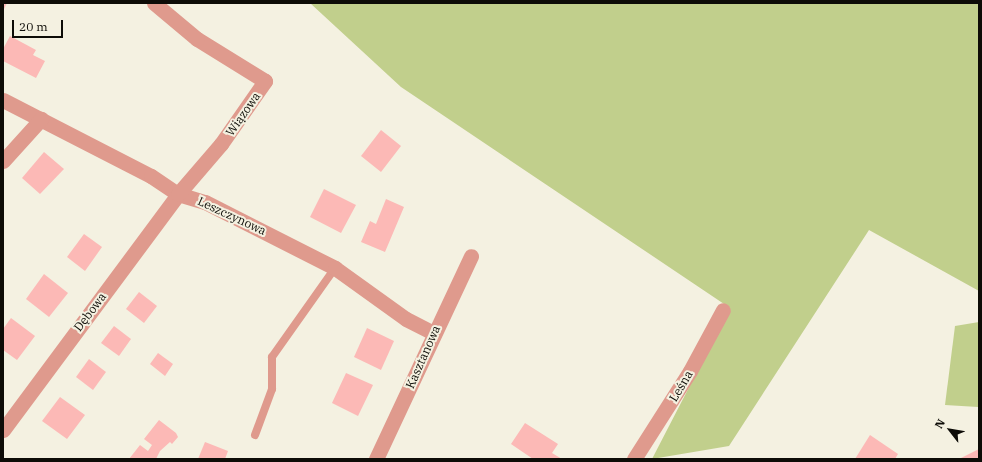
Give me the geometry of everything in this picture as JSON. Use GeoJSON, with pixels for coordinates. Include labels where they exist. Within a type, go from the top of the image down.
{"type":"FeatureCollection","features":[{"type":"Feature","properties":{"kind":"street","name":"Wiązowa"},"geometry":{"type":"LineString","coordinates":[[154,3],[197,39],[265,81],[221,144],[178,194]]}},
{"type":"Feature","properties":{"kind":"street","name":"Leszczynowa"},"geometry":{"type":"LineString","coordinates":[[3,100],[151,176],[178,194],[206,202],[335,268],[406,319],[433,333]]}},
{"type":"Feature","properties":{"kind":"street"},"geometry":{"type":"LineString","coordinates":[[3,161],[41,119]]}},
{"type":"Feature","properties":{"kind":"street","name":"Dębowa"},"geometry":{"type":"LineString","coordinates":[[3,430],[178,194]]}},
{"type":"Feature","properties":{"kind":"street","name":"Kasztanowa"},"geometry":{"type":"LineString","coordinates":[[376,459],[433,333],[471,256]]}},
{"type":"Feature","properties":{"kind":"street","name":"Leśna"},"geometry":{"type":"LineString","coordinates":[[634,459],[690,371],[723,310]]}},
{"type":"Feature","properties":{"kind":"lane"},"geometry":{"type":"LineString","coordinates":[[255,435],[272,389],[275,351],[335,268]]}},
{"type":"Feature","properties":{"kind":"green space"},"geometry":{"type":"Polygon","coordinates":[[[310,3],[979,3],[979,291],[869,230],[729,446],[652,459],[730,308],[401,87],[310,3]]]}},
{"type":"Feature","properties":{"kind":"green space"},"geometry":{"type":"Polygon","coordinates":[[[979,322],[978,407],[945,405],[955,326],[979,322]]]}},
{"type":"Feature","properties":{"kind":"building"},"geometry":{"type":"Polygon","coordinates":[[[3,3],[7,3],[3,11],[3,3]]]}},
{"type":"Feature","properties":{"kind":"building"},"geometry":{"type":"Polygon","coordinates":[[[10,36],[36,50],[33,55],[45,61],[36,78],[3,61],[3,49],[10,36]]]}},
{"type":"Feature","properties":{"kind":"building"},"geometry":{"type":"Polygon","coordinates":[[[381,130],[401,146],[381,172],[361,156],[381,130]]]}},
{"type":"Feature","properties":{"kind":"building"},"geometry":{"type":"Polygon","coordinates":[[[44,152],[64,169],[40,194],[22,178],[44,152]]]}},
{"type":"Feature","properties":{"kind":"building"},"geometry":{"type":"Polygon","coordinates":[[[324,189],[356,205],[341,233],[310,217],[324,189]]]}},
{"type":"Feature","properties":{"kind":"building"},"geometry":{"type":"Polygon","coordinates":[[[386,199],[404,207],[385,252],[361,242],[370,221],[376,224],[386,199]]]}},
{"type":"Feature","properties":{"kind":"building"},"geometry":{"type":"Polygon","coordinates":[[[84,234],[102,247],[85,271],[67,257],[84,234]]]}},
{"type":"Feature","properties":{"kind":"building"},"geometry":{"type":"Polygon","coordinates":[[[44,274],[68,293],[49,317],[26,299],[44,274]]]}},
{"type":"Feature","properties":{"kind":"building"},"geometry":{"type":"Polygon","coordinates":[[[139,292],[157,306],[144,323],[126,309],[139,292]]]}},
{"type":"Feature","properties":{"kind":"building"},"geometry":{"type":"Polygon","coordinates":[[[11,318],[35,336],[17,360],[3,350],[3,329],[11,318]]]}},
{"type":"Feature","properties":{"kind":"building"},"geometry":{"type":"Polygon","coordinates":[[[114,326],[131,339],[119,356],[101,343],[114,326]]]}},
{"type":"Feature","properties":{"kind":"building"},"geometry":{"type":"Polygon","coordinates":[[[367,328],[394,341],[381,370],[354,357],[367,328]]]}},
{"type":"Feature","properties":{"kind":"building"},"geometry":{"type":"Polygon","coordinates":[[[158,353],[173,364],[165,376],[150,364],[158,353]]]}},
{"type":"Feature","properties":{"kind":"building"},"geometry":{"type":"Polygon","coordinates":[[[89,359],[106,372],[93,390],[76,377],[89,359]]]}},
{"type":"Feature","properties":{"kind":"building"},"geometry":{"type":"Polygon","coordinates":[[[346,373],[373,385],[358,416],[332,403],[346,373]]]}},
{"type":"Feature","properties":{"kind":"building"},"geometry":{"type":"Polygon","coordinates":[[[60,397],[85,415],[67,439],[42,421],[60,397]]]}},
{"type":"Feature","properties":{"kind":"building"},"geometry":{"type":"Polygon","coordinates":[[[159,420],[176,433],[178,437],[172,444],[170,442],[160,451],[156,459],[129,459],[140,445],[148,451],[152,445],[144,439],[159,420]]]}},
{"type":"Feature","properties":{"kind":"building"},"geometry":{"type":"Polygon","coordinates":[[[525,423],[558,444],[552,453],[562,459],[533,459],[511,444],[525,423]]]}},
{"type":"Feature","properties":{"kind":"building"},"geometry":{"type":"Polygon","coordinates":[[[870,435],[898,454],[895,459],[855,459],[870,435]]]}},
{"type":"Feature","properties":{"kind":"building"},"geometry":{"type":"Polygon","coordinates":[[[205,442],[228,451],[225,459],[198,459],[205,442]]]}},
{"type":"Feature","properties":{"kind":"building"},"geometry":{"type":"Polygon","coordinates":[[[979,449],[979,459],[959,459],[979,449]]]}}]}
